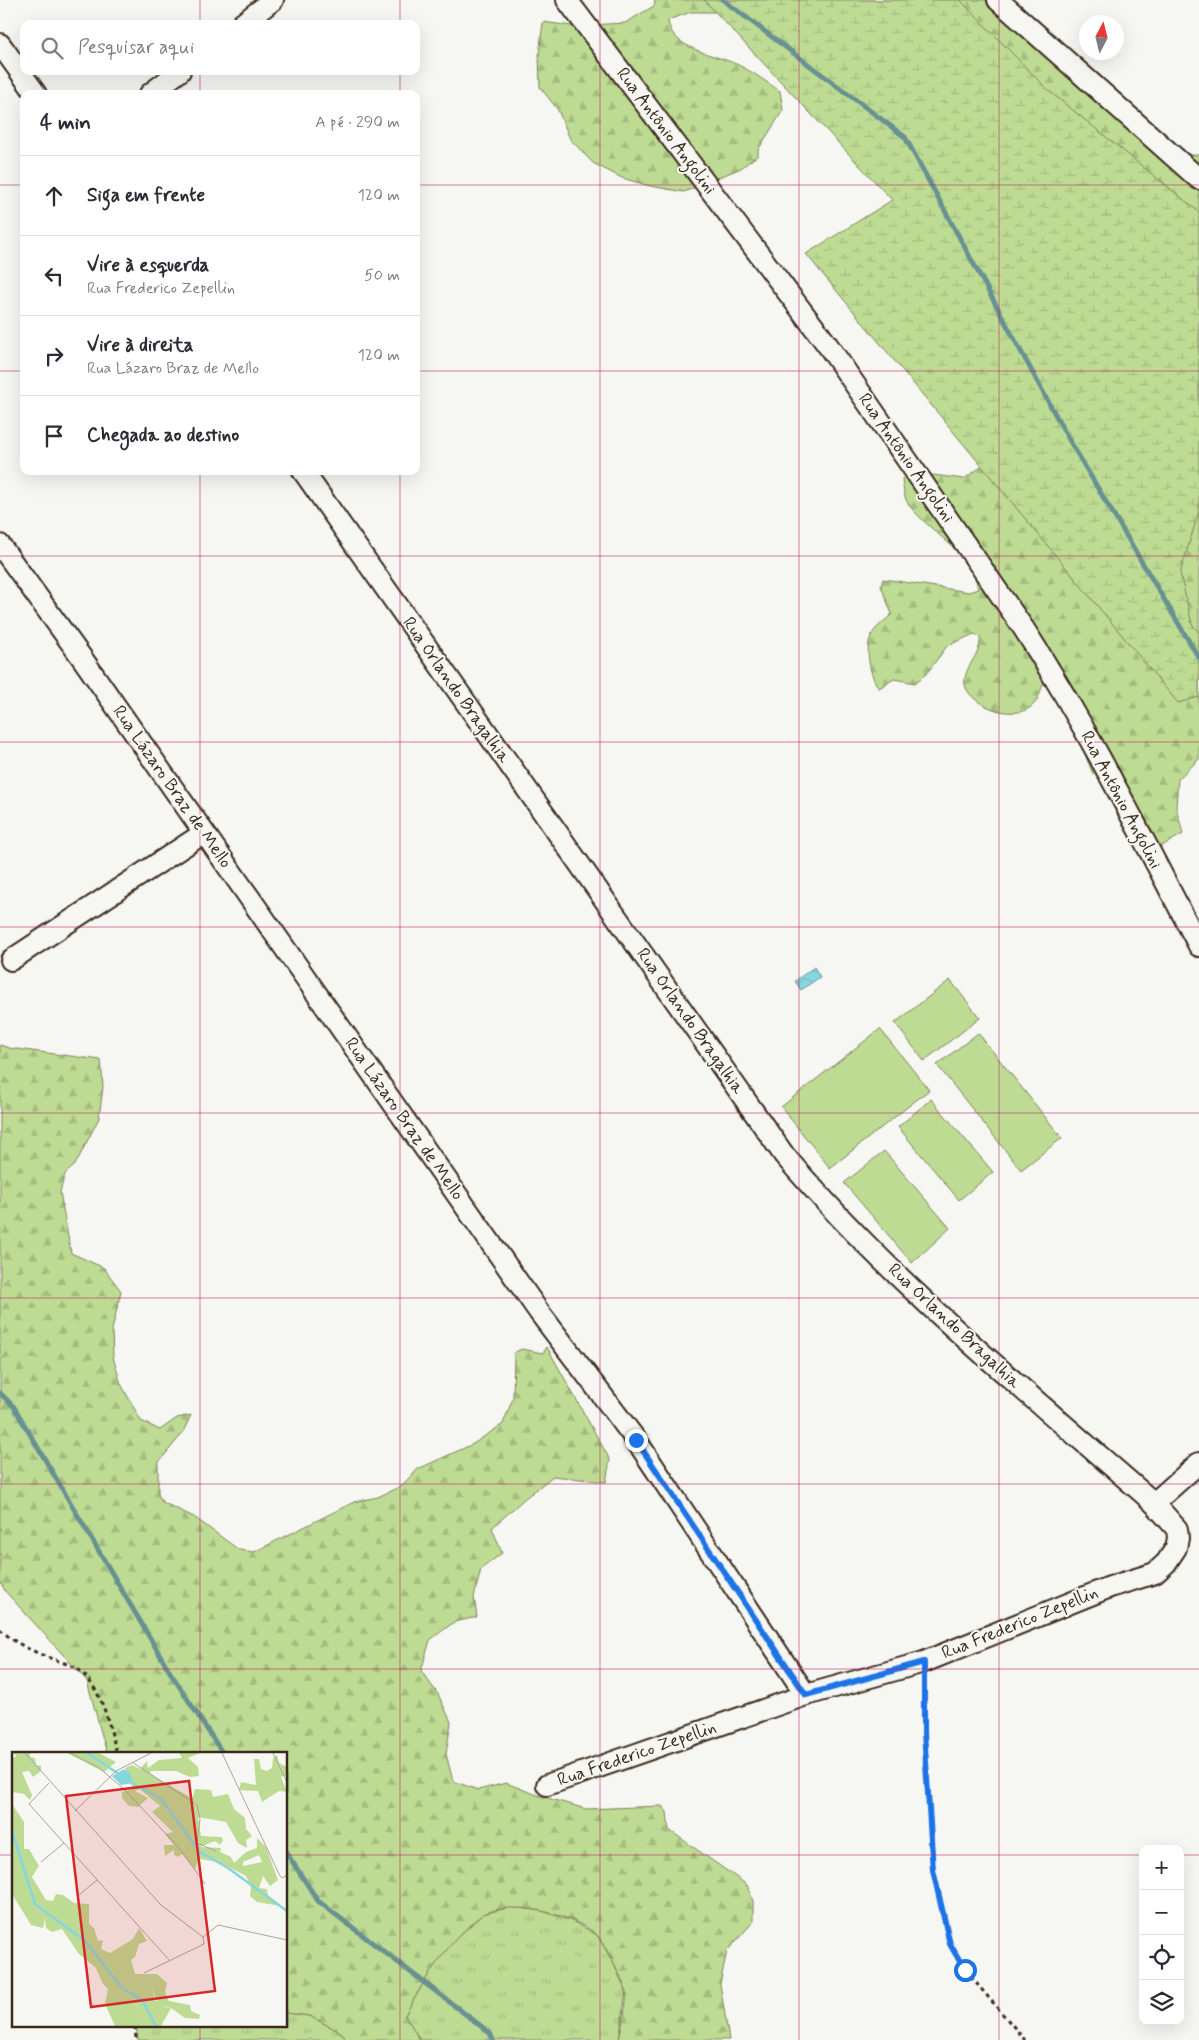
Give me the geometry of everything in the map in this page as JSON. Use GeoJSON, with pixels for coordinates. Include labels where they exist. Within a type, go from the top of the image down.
{"type":"FeatureCollection","features":[{"type":"Feature","properties":{"kind":"street"},"geometry":{"type":"LineString","coordinates":[[247,20],[273,0]]}},
{"type":"Feature","properties":{"kind":"street","name":"Rua Antônio Angolini"},"geometry":{"type":"LineString","coordinates":[[567,0],[829,347],[1024,629],[1077,717],[1199,946]]}},
{"type":"Feature","properties":{"kind":"street"},"geometry":{"type":"LineString","coordinates":[[998,0],[1199,179]]}},
{"type":"Feature","properties":{"kind":"street"},"geometry":{"type":"LineString","coordinates":[[0,44],[20,72]]}},
{"type":"Feature","properties":{"kind":"street"},"geometry":{"type":"LineString","coordinates":[[22,75],[33,90]]}},
{"type":"Feature","properties":{"kind":"street"},"geometry":{"type":"LineString","coordinates":[[155,90],[175,75]]}},
{"type":"Feature","properties":{"kind":"street","name":"Rua Orlando Bragalhia"},"geometry":{"type":"LineString","coordinates":[[305,475],[784,1155],[844,1222],[942,1318],[1154,1503]]}},
{"type":"Feature","properties":{"kind":"street","name":"Rua Lázaro Braz de Mello"},"geometry":{"type":"LineString","coordinates":[[0,545],[539,1312],[636,1440],[806,1695]]}},
{"type":"Feature","properties":{"kind":"street"},"geometry":{"type":"LineString","coordinates":[[11,960],[204,833]]}},
{"type":"Feature","properties":{"kind":"street"},"geometry":{"type":"LineString","coordinates":[[1154,1503],[1199,1463]]}},
{"type":"Feature","properties":{"kind":"street","name":"Rua Frederico Zepellin"},"geometry":{"type":"LineString","coordinates":[[547,1785],[806,1695],[924,1662],[1110,1588],[1155,1573],[1166,1563],[1176,1548],[1178,1538],[1177,1529],[1154,1503]]}},
{"type":"Feature","properties":{"kind":"path"},"geometry":{"type":"LineString","coordinates":[[0,1629],[6,1636],[27,1649],[77,1669],[92,1682],[102,1703],[116,1752]]}},
{"type":"Feature","properties":{"kind":"path"},"geometry":{"type":"LineString","coordinates":[[924,1662],[924,1732],[933,1870],[950,1944],[965,1970],[1024,2040]]}},
{"type":"Feature","properties":{"kind":"green space"},"geometry":{"type":"Polygon","coordinates":[[[655,0],[755,0],[718,12],[691,12],[668,20],[676,38],[685,44],[742,67],[780,91],[783,110],[758,150],[758,155],[741,168],[684,192],[650,186],[622,178],[593,163],[570,139],[558,110],[540,87],[539,55],[543,22],[572,26],[625,23],[654,6],[655,0]]]}},
{"type":"Feature","properties":{"kind":"green space"},"geometry":{"type":"Polygon","coordinates":[[[704,0],[960,0],[1048,90],[1199,212],[1199,511],[1180,573],[1192,624],[1199,633],[1199,697],[1178,703],[806,254],[892,200],[704,0]]]}},
{"type":"Feature","properties":{"kind":"green space"},"geometry":{"type":"Polygon","coordinates":[[[857,0],[999,0],[1132,121],[1190,155],[1199,155],[1199,759],[1178,779],[1176,807],[1183,834],[1153,851],[1147,827],[1093,774],[1059,691],[1044,682],[1036,702],[1027,710],[1017,712],[996,710],[985,706],[969,693],[965,685],[966,673],[978,650],[980,637],[974,634],[947,646],[927,673],[915,683],[894,679],[879,688],[873,677],[868,654],[870,640],[876,629],[892,614],[881,586],[883,579],[969,592],[978,589],[968,564],[909,505],[905,496],[902,479],[909,472],[964,479],[985,464],[857,0]]]}},
{"type":"Feature","properties":{"kind":"green space"},"geometry":{"type":"Polygon","coordinates":[[[950,980],[980,1018],[924,1061],[895,1023],[950,980]]]}},
{"type":"Feature","properties":{"kind":"green space"},"geometry":{"type":"Polygon","coordinates":[[[880,1029],[929,1090],[830,1168],[781,1107],[880,1029]]]}},
{"type":"Feature","properties":{"kind":"green space"},"geometry":{"type":"Polygon","coordinates":[[[978,1033],[1062,1138],[1021,1170],[937,1065],[978,1033]]]}},
{"type":"Feature","properties":{"kind":"green space"},"geometry":{"type":"Polygon","coordinates":[[[0,1045],[9,1048],[101,1060],[103,1087],[99,1118],[75,1165],[65,1174],[60,1192],[71,1253],[104,1268],[121,1291],[112,1330],[113,1357],[121,1384],[141,1421],[160,1430],[177,1418],[191,1415],[182,1434],[158,1463],[158,1494],[162,1502],[194,1517],[239,1550],[254,1552],[354,1502],[378,1497],[401,1486],[418,1469],[473,1444],[503,1424],[513,1398],[514,1353],[521,1349],[543,1353],[547,1347],[610,1460],[606,1482],[553,1476],[492,1528],[502,1553],[481,1569],[474,1597],[477,1617],[454,1622],[430,1640],[421,1671],[438,1694],[451,1722],[446,1754],[453,1781],[478,1790],[506,1783],[537,1795],[586,1809],[662,1806],[667,1812],[669,1830],[747,1885],[753,1901],[753,1922],[727,1951],[720,1984],[729,2040],[619,2040],[626,1991],[613,1961],[599,1938],[596,1934],[572,1920],[526,1908],[496,1910],[482,1915],[449,1947],[426,1979],[405,2015],[420,2040],[346,2040],[342,2033],[310,2016],[288,2013],[288,1752],[106,1752],[87,1681],[5,1591],[0,1581],[0,1045]]]}},
{"type":"Feature","properties":{"kind":"green space"},"geometry":{"type":"Polygon","coordinates":[[[931,1099],[993,1172],[959,1200],[898,1127],[931,1099]]]}},
{"type":"Feature","properties":{"kind":"green space"},"geometry":{"type":"Polygon","coordinates":[[[884,1151],[950,1228],[912,1263],[844,1183],[884,1151]]]}},
{"type":"Feature","properties":{"kind":"green space"},"geometry":{"type":"Polygon","coordinates":[[[511,1907],[542,1911],[572,1921],[597,1935],[614,1964],[626,1992],[619,2040],[420,2040],[405,2015],[434,1965],[453,1941],[483,1914],[511,1907]]]}},
{"type":"Feature","properties":{"kind":"green space"},"geometry":{"type":"Polygon","coordinates":[[[288,2013],[310,2016],[342,2033],[346,2040],[138,2040],[136,2028],[288,2028],[288,2013]]]}},
{"type":"Feature","properties":{"kind":"water"},"geometry":{"type":"Polygon","coordinates":[[[814,967],[820,977],[801,990],[795,981],[814,967]]]}},
{"type":"Feature","properties":{"kind":"waterway"},"geometry":{"type":"LineString","coordinates":[[723,0],[905,137],[1068,438],[1199,658]]}},
{"type":"Feature","properties":{"kind":"waterway"},"geometry":{"type":"LineString","coordinates":[[0,1393],[14,1407],[170,1672],[222,1752]]}},
{"type":"Feature","properties":{"kind":"waterway"},"geometry":{"type":"LineString","coordinates":[[288,1855],[318,1901],[490,2033],[493,2040]]}},
{"type":"Feature","properties":{"kind":"route"},"geometry":{"type":"LineString","coordinates":[[636,1440],[806,1695],[924,1662],[924,1732],[933,1870],[950,1944],[965,1970]]}}]}
